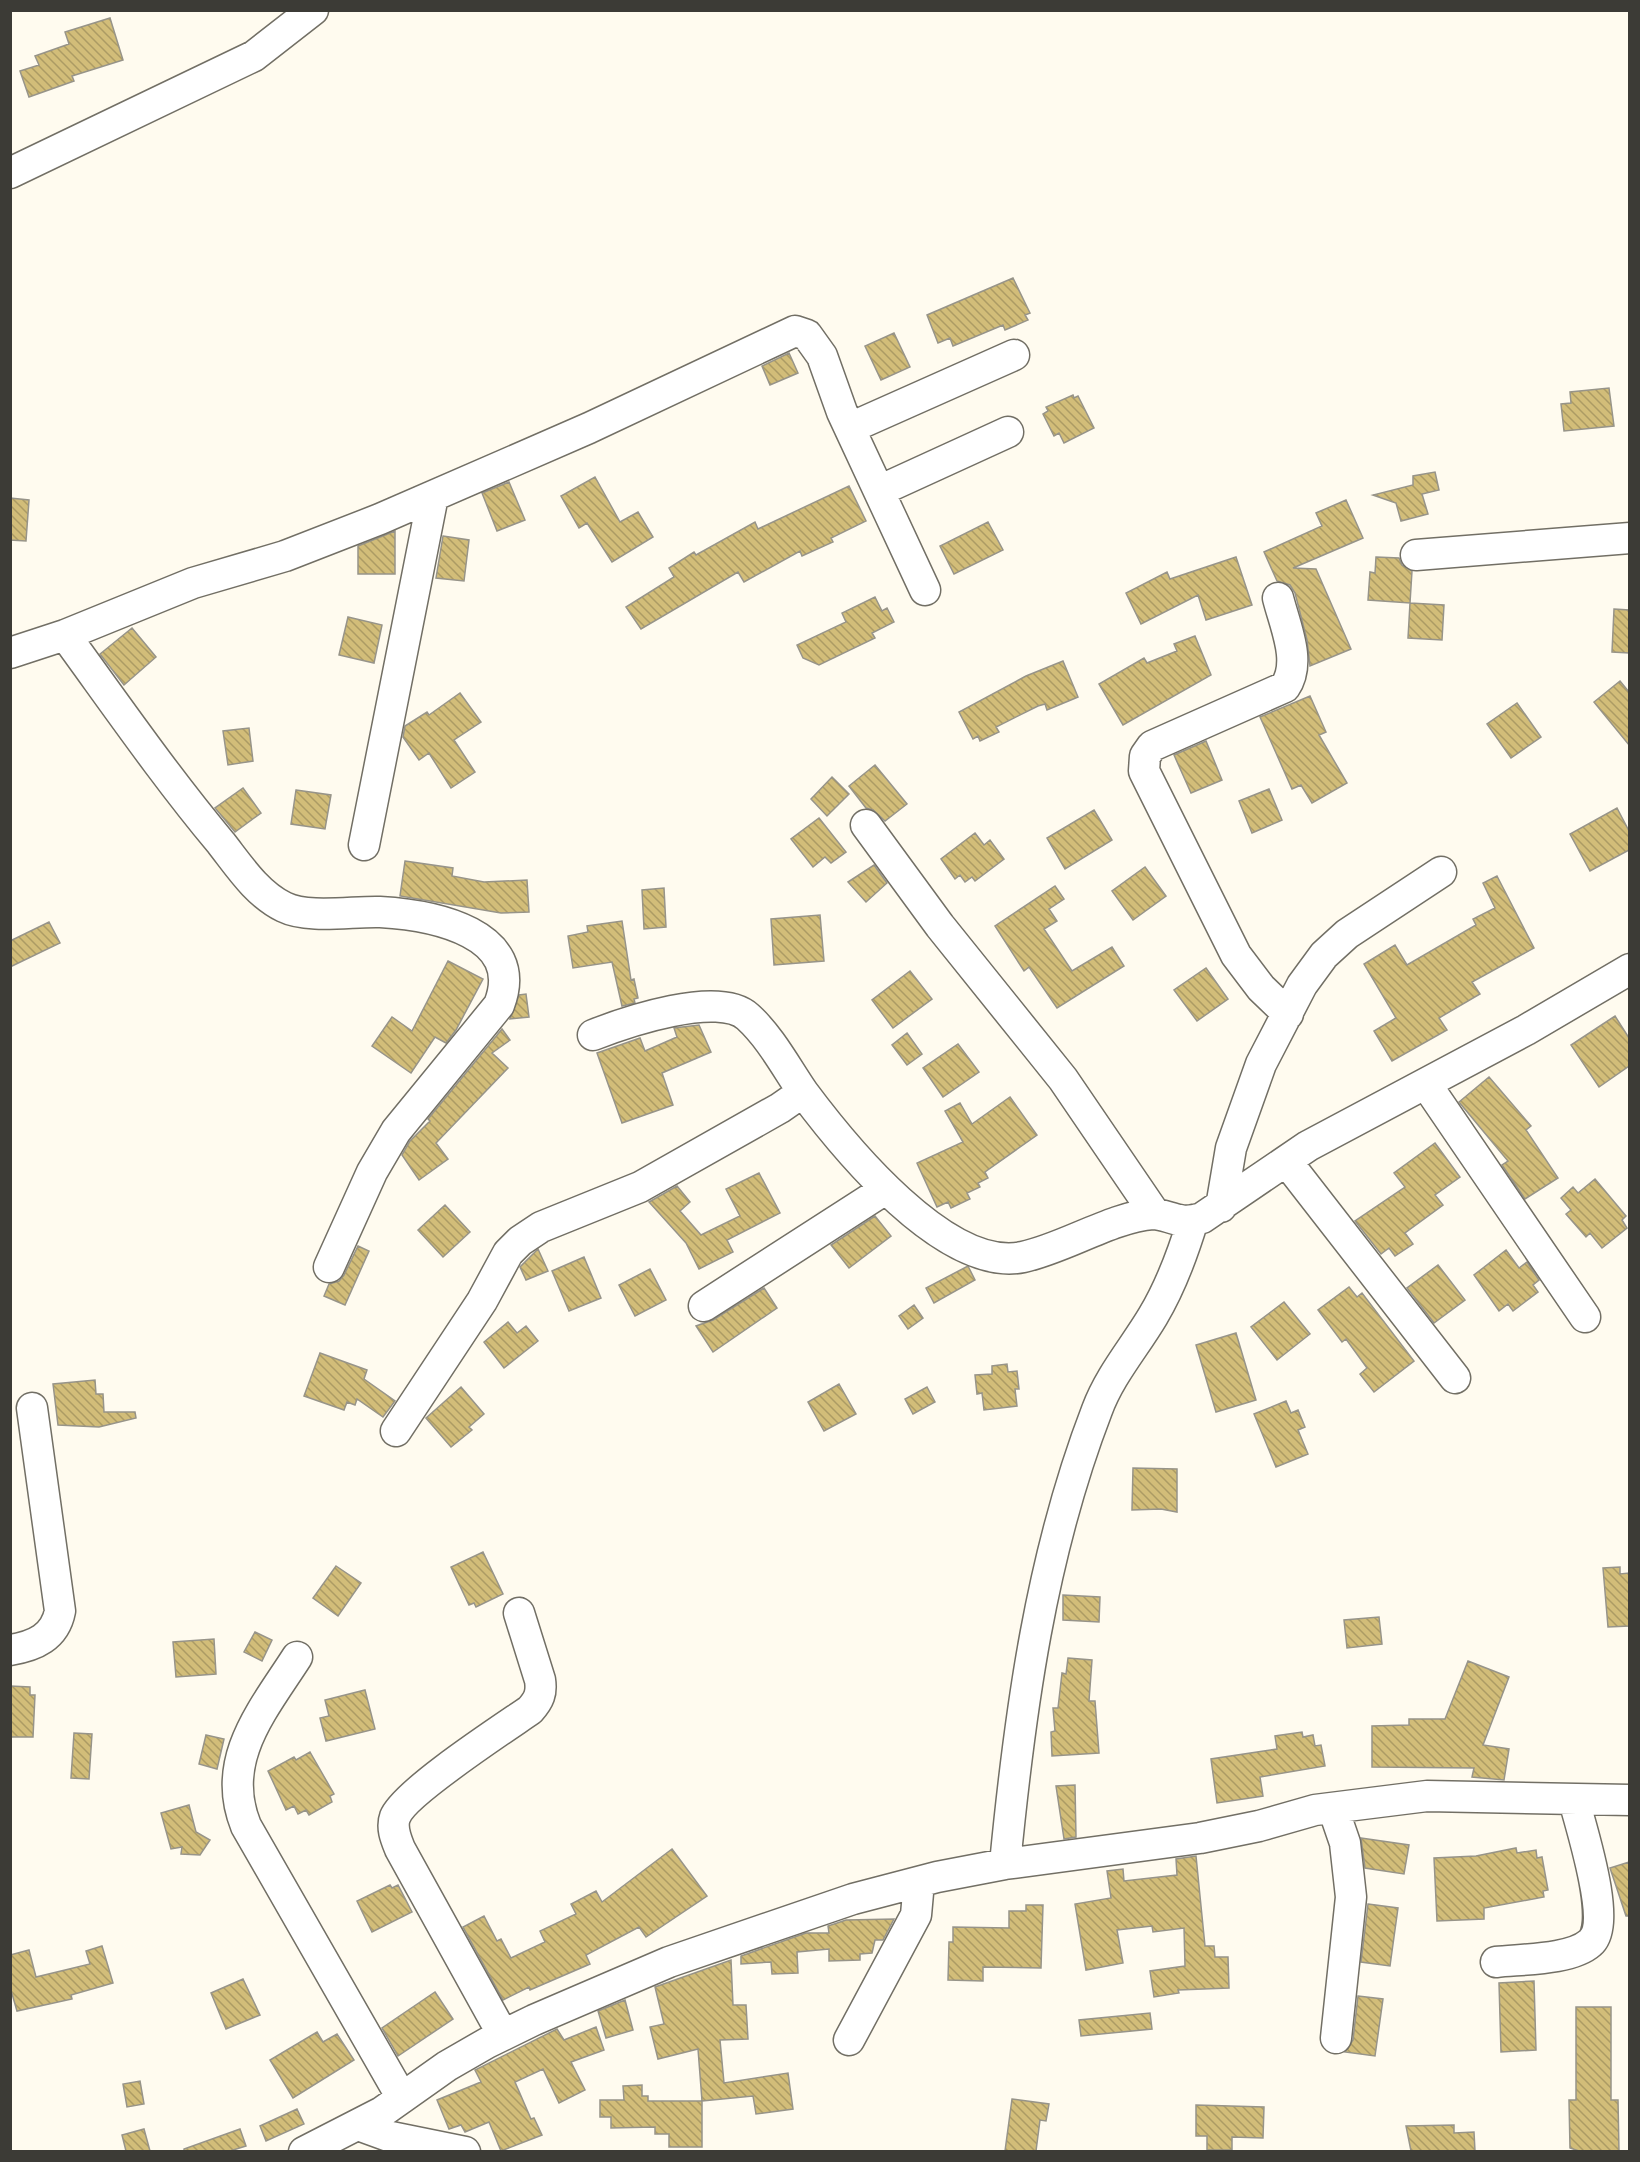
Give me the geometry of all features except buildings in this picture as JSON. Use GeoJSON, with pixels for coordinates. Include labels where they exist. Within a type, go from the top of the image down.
{"type":"FeatureCollection","features":[{"type":"Feature","properties":{"kind":"street"},"geometry":{"type":"LineString","coordinates":[[10,173],[254,56],[313,10]]}},
{"type":"Feature","properties":{"kind":"street"},"geometry":{"type":"LineString","coordinates":[[10,654],[65,635],[193,583],[285,556],[433,496],[589,428],[784,334],[795,331],[807,335],[822,357],[850,428],[925,590]]}},
{"type":"Feature","properties":{"kind":"street"},"geometry":{"type":"LineString","coordinates":[[850,428],[1014,356]]}},
{"type":"Feature","properties":{"kind":"street"},"geometry":{"type":"LineString","coordinates":[[879,491],[1008,432]]}},
{"type":"Feature","properties":{"kind":"street"},"geometry":{"type":"LineString","coordinates":[[364,845],[433,496]]}},
{"type":"Feature","properties":{"kind":"street"},"geometry":{"type":"LineString","coordinates":[[1416,555],[1629,538]]}},
{"type":"Feature","properties":{"kind":"street"},"geometry":{"type":"LineString","coordinates":[[1278,598],[1293,660],[1292,677],[1285,687],[1152,746],[1145,756],[1144,771],[1236,955],[1262,988],[1288,1014]]}},
{"type":"Feature","properties":{"kind":"street"},"geometry":{"type":"LineString","coordinates":[[65,635],[196,813],[269,898],[287,909],[321,913],[380,912],[425,918],[447,924],[484,940],[498,954],[506,987],[499,1005],[396,1131],[372,1172],[329,1267]]}},
{"type":"Feature","properties":{"kind":"street"},"geometry":{"type":"LineString","coordinates":[[866,825],[940,926],[1062,1079],[1155,1214]]}},
{"type":"Feature","properties":{"kind":"street"},"geometry":{"type":"LineString","coordinates":[[1221,1207],[1231,1148],[1261,1064],[1302,985],[1324,955],[1347,934],[1441,873]]}},
{"type":"Feature","properties":{"kind":"street"},"geometry":{"type":"LineString","coordinates":[[593,1035],[621,1024],[662,1013],[721,1007],[736,1008],[748,1016],[760,1029],[802,1092],[884,1190],[908,1210],[960,1244],[983,1255],[1002,1259],[1023,1257],[1128,1220],[1155,1214],[1183,1221],[1202,1218],[1308,1146],[1526,1030],[1629,969]]}},
{"type":"Feature","properties":{"kind":"street"},"geometry":{"type":"LineString","coordinates":[[1426,1084],[1585,1317]]}},
{"type":"Feature","properties":{"kind":"street"},"geometry":{"type":"LineString","coordinates":[[396,1431],[482,1301],[508,1252],[520,1241],[541,1227],[640,1187],[780,1108],[802,1092]]}},
{"type":"Feature","properties":{"kind":"street"},"geometry":{"type":"LineString","coordinates":[[1287,1161],[1455,1378]]}},
{"type":"Feature","properties":{"kind":"street"},"geometry":{"type":"LineString","coordinates":[[704,1306],[884,1190]]}},
{"type":"Feature","properties":{"kind":"street"},"geometry":{"type":"LineString","coordinates":[[1005,1864],[1016,1755],[1036,1625],[1047,1571],[1096,1410],[1109,1382],[1162,1298],[1184,1250],[1193,1220]]}},
{"type":"Feature","properties":{"kind":"street"},"geometry":{"type":"LineString","coordinates":[[10,1650],[43,1639],[53,1630],[60,1611],[32,1408]]}},
{"type":"Feature","properties":{"kind":"street"},"geometry":{"type":"LineString","coordinates":[[503,2035],[400,1849],[393,1820],[399,1809],[418,1792],[530,1710],[538,1700],[542,1691],[540,1680],[519,1613]]}},
{"type":"Feature","properties":{"kind":"street"},"geometry":{"type":"LineString","coordinates":[[297,1657],[246,1737],[236,1789],[239,1808],[246,1826],[402,2098]]}},
{"type":"Feature","properties":{"kind":"street"},"geometry":{"type":"LineString","coordinates":[[364,2136],[402,2098],[447,2066],[503,2035],[669,1962],[853,1899],[1005,1864],[1200,1838],[1333,1808],[1427,1796],[1629,1800]]}},
{"type":"Feature","properties":{"kind":"street"},"geometry":{"type":"LineString","coordinates":[[1496,1962],[1568,1954],[1589,1944],[1598,1934],[1599,1905],[1574,1800]]}},
{"type":"Feature","properties":{"kind":"street"},"geometry":{"type":"LineString","coordinates":[[1333,1808],[1346,1843],[1351,1897],[1336,2038]]}},
{"type":"Feature","properties":{"kind":"street"},"geometry":{"type":"LineString","coordinates":[[849,2040],[916,1915],[919,1882]]}},
{"type":"Feature","properties":{"kind":"street"},"geometry":{"type":"LineString","coordinates":[[304,2151],[364,2136],[465,2151]]}}]}
